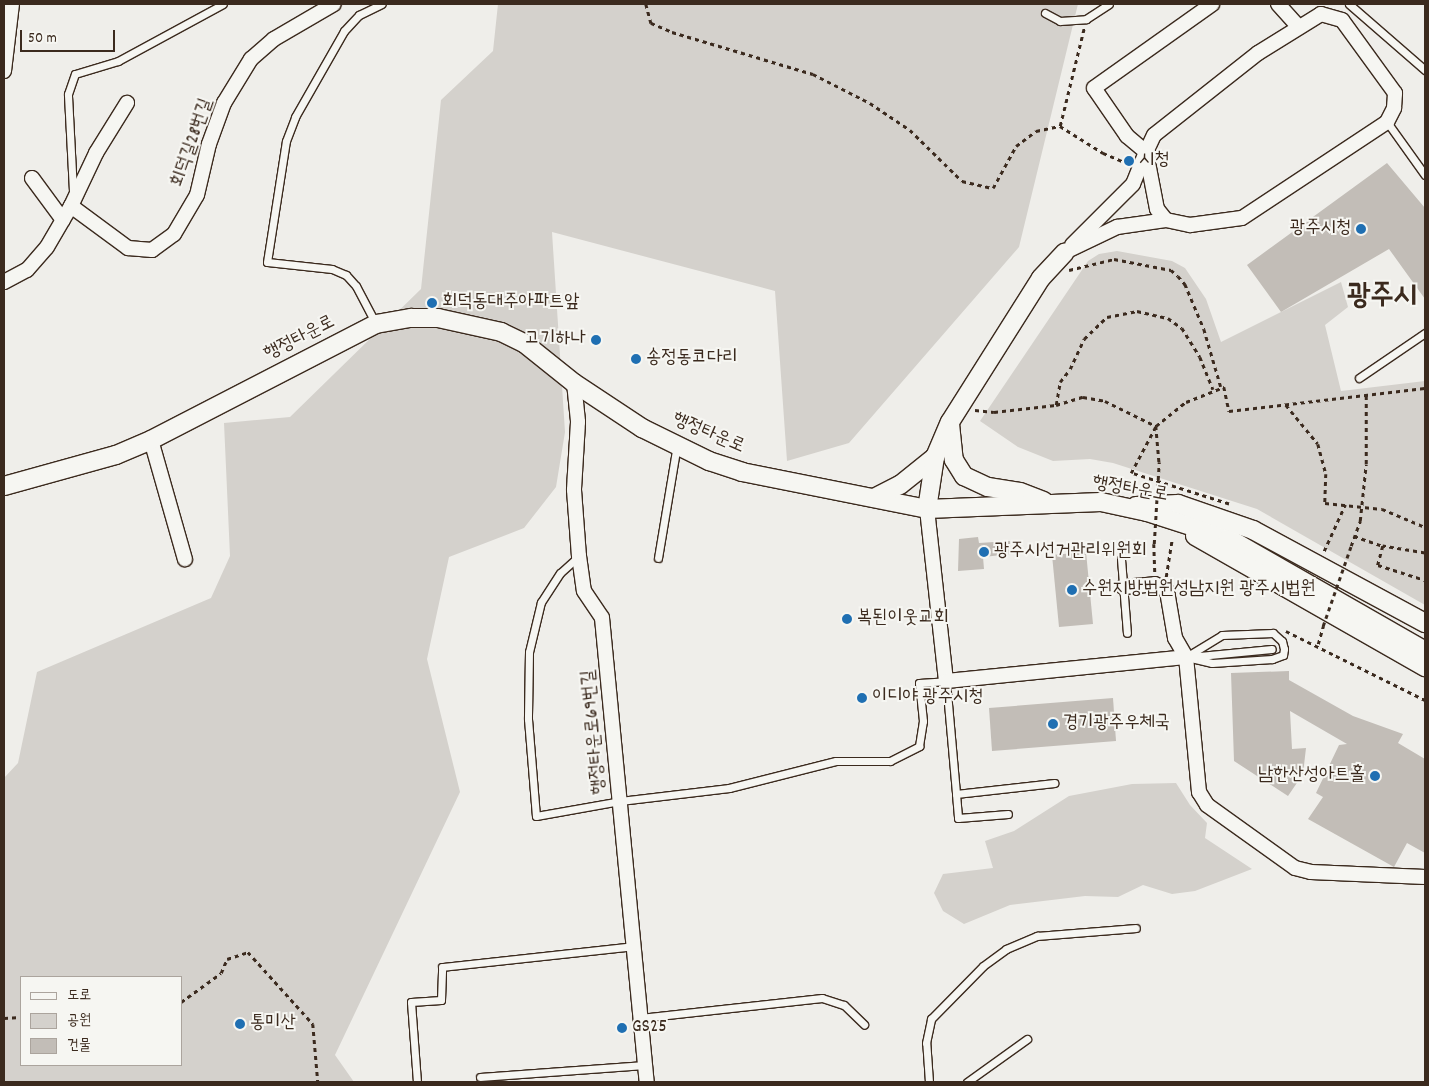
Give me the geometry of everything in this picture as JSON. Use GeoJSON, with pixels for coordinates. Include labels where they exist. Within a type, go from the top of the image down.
{"type":"FeatureCollection","features":[{"type":"Feature","properties":{"kind":"street"},"geometry":{"type":"LineString","coordinates":[[4,71],[12,4]]}},
{"type":"Feature","properties":{"kind":"street","name":"회덕길28번길"},"geometry":{"type":"LineString","coordinates":[[71,206],[128,248],[152,250],[174,234],[197,195],[209,144],[224,103],[251,59],[274,39],[334,4]]}},
{"type":"Feature","properties":{"kind":"street"},"geometry":{"type":"LineString","coordinates":[[1166,220],[1157,209],[1146,152],[1127,136],[1094,88],[1212,4]]}},
{"type":"Feature","properties":{"kind":"street"},"geometry":{"type":"LineString","coordinates":[[1278,4],[1299,28]]}},
{"type":"Feature","properties":{"kind":"street"},"geometry":{"type":"LineString","coordinates":[[1065,252],[1117,227],[1166,220],[1190,225],[1242,218],[1387,122],[1394,108],[1394,93],[1342,20],[1320,14],[1258,53],[1154,135],[1133,184],[1065,252],[1041,278],[954,415],[934,457],[927,508],[946,681],[1186,657]]}},
{"type":"Feature","properties":{"kind":"street"},"geometry":{"type":"LineString","coordinates":[[4,282],[27,270],[47,247],[71,206],[96,153],[126,103]]}},
{"type":"Feature","properties":{"kind":"street"},"geometry":{"type":"LineString","coordinates":[[32,178],[63,220]]}},
{"type":"Feature","properties":{"kind":"street","name":"행정타운로"},"geometry":{"type":"LineString","coordinates":[[4,486],[116,455],[151,440],[376,324],[411,318],[438,318],[500,332],[544,356],[574,383],[642,428],[742,472],[927,508],[1101,502],[1125,507],[1197,526],[1228,538],[1425,651]]}},
{"type":"Feature","properties":{"kind":"street","name":"행정타운로69번길"},"geometry":{"type":"LineString","coordinates":[[574,383],[578,422],[574,490],[579,556],[584,591],[602,618],[647,1082]]}},
{"type":"Feature","properties":{"kind":"street"},"geometry":{"type":"LineString","coordinates":[[954,415],[954,460],[964,476],[988,488],[1020,492],[1050,504]]}},
{"type":"Feature","properties":{"kind":"street"},"geometry":{"type":"LineString","coordinates":[[151,440],[185,558]]}},
{"type":"Feature","properties":{"kind":"street"},"geometry":{"type":"LineString","coordinates":[[874,498],[900,484],[934,457]]}},
{"type":"Feature","properties":{"kind":"street"},"geometry":{"type":"LineString","coordinates":[[1125,507],[1178,504],[1234,522],[1262,534],[1425,623]]}},
{"type":"Feature","properties":{"kind":"street"},"geometry":{"type":"LineString","coordinates":[[1125,507],[1232,555],[1425,668]]}},
{"type":"Feature","properties":{"kind":"street"},"geometry":{"type":"LineString","coordinates":[[1123,587],[1155,584],[1167,591],[1174,638],[1186,657],[1199,792],[1207,805],[1295,868],[1311,872],[1425,877]]}},
{"type":"Feature","properties":{"kind":"lane"},"geometry":{"type":"LineString","coordinates":[[71,206],[74,183],[68,94],[75,74],[118,61],[223,4]]}},
{"type":"Feature","properties":{"kind":"lane"},"geometry":{"type":"LineString","coordinates":[[376,324],[356,286],[346,276],[332,269],[267,262],[286,141],[295,117],[344,31],[359,15],[382,4]]}},
{"type":"Feature","properties":{"kind":"lane"},"geometry":{"type":"LineString","coordinates":[[1045,14],[1060,21],[1086,19],[1109,4]]}},
{"type":"Feature","properties":{"kind":"lane"},"geometry":{"type":"LineString","coordinates":[[1349,4],[1425,70]]}},
{"type":"Feature","properties":{"kind":"lane"},"geometry":{"type":"LineString","coordinates":[[1387,122],[1425,175]]}},
{"type":"Feature","properties":{"kind":"lane"},"geometry":{"type":"LineString","coordinates":[[1359,378],[1425,333]]}},
{"type":"Feature","properties":{"kind":"lane"},"geometry":{"type":"LineString","coordinates":[[658,558],[677,445]]}},
{"type":"Feature","properties":{"kind":"lane"},"geometry":{"type":"LineString","coordinates":[[579,556],[560,573],[541,602],[528,652],[528,719],[536,816],[620,801],[728,788],[836,761],[890,761],[919,746],[923,721],[919,683],[946,681],[958,818],[1008,814]]}},
{"type":"Feature","properties":{"kind":"lane"},"geometry":{"type":"LineString","coordinates":[[1121,559],[1127,633]]}},
{"type":"Feature","properties":{"kind":"lane"},"geometry":{"type":"LineString","coordinates":[[1273,633],[1282,641],[1284,648],[1282,655],[1272,659],[1212,663],[1186,657],[1216,636],[1230,634],[1273,633]]}},
{"type":"Feature","properties":{"kind":"lane"},"geometry":{"type":"LineString","coordinates":[[1186,657],[1272,649]]}},
{"type":"Feature","properties":{"kind":"lane"},"geometry":{"type":"LineString","coordinates":[[956,794],[1054,783]]}},
{"type":"Feature","properties":{"kind":"lane"},"geometry":{"type":"LineString","coordinates":[[929,1082],[926,1042],[931,1019],[983,966],[1006,949],[1037,936],[1136,928]]}},
{"type":"Feature","properties":{"kind":"lane"},"geometry":{"type":"LineString","coordinates":[[417,1082],[411,1002],[441,1000],[442,967],[634,946]]}},
{"type":"Feature","properties":{"kind":"lane"},"geometry":{"type":"LineString","coordinates":[[640,1018],[822,998],[844,1004],[864,1024]]}},
{"type":"Feature","properties":{"kind":"lane"},"geometry":{"type":"LineString","coordinates":[[967,1082],[1027,1039]]}},
{"type":"Feature","properties":{"kind":"lane"},"geometry":{"type":"LineString","coordinates":[[480,1077],[645,1066]]}},
{"type":"Feature","properties":{"kind":"path"},"geometry":{"type":"LineString","coordinates":[[646,4],[651,23],[672,32],[813,74],[870,103],[910,130],[962,181],[993,188],[1016,146],[1036,131],[1060,126],[1103,153],[1139,168]]}},
{"type":"Feature","properties":{"kind":"path"},"geometry":{"type":"LineString","coordinates":[[1060,126],[1086,19]]}},
{"type":"Feature","properties":{"kind":"path"},"geometry":{"type":"LineString","coordinates":[[1067,271],[1114,259],[1171,270],[1178,276],[1185,284],[1204,329],[1221,387],[1224,387],[1228,411],[1425,388]]}},
{"type":"Feature","properties":{"kind":"path"},"geometry":{"type":"LineString","coordinates":[[1056,405],[1060,382],[1070,369],[1084,339],[1107,317],[1137,311],[1168,318],[1182,328],[1200,357],[1213,390]]}},
{"type":"Feature","properties":{"kind":"path"},"geometry":{"type":"LineString","coordinates":[[1130,473],[1156,426],[1186,402],[1221,387]]}},
{"type":"Feature","properties":{"kind":"path"},"geometry":{"type":"LineString","coordinates":[[1317,645],[1354,536],[1362,506],[1366,464],[1366,394]]}},
{"type":"Feature","properties":{"kind":"path"},"geometry":{"type":"LineString","coordinates":[[954,415],[1056,405],[1073,398],[1092,398],[1156,426]]}},
{"type":"Feature","properties":{"kind":"path"},"geometry":{"type":"LineString","coordinates":[[1286,404],[1318,444],[1326,474],[1324,500],[1328,504],[1382,509],[1425,527]]}},
{"type":"Feature","properties":{"kind":"path"},"geometry":{"type":"LineString","coordinates":[[1154,544],[1158,462],[1156,426]]}},
{"type":"Feature","properties":{"kind":"path"},"geometry":{"type":"LineString","coordinates":[[1323,552],[1345,505]]}},
{"type":"Feature","properties":{"kind":"path"},"geometry":{"type":"LineString","coordinates":[[1354,536],[1383,546],[1425,553]]}},
{"type":"Feature","properties":{"kind":"path"},"geometry":{"type":"LineString","coordinates":[[1166,578],[1172,540]]}},
{"type":"Feature","properties":{"kind":"path"},"geometry":{"type":"LineString","coordinates":[[1383,546],[1378,565],[1425,580]]}},
{"type":"Feature","properties":{"kind":"path"},"geometry":{"type":"LineString","coordinates":[[182,1001],[221,973],[227,959],[248,952],[313,1024],[318,1082]]}},
{"type":"Feature","properties":{"kind":"path"},"geometry":{"type":"LineString","coordinates":[[4,1018],[20,1017]]}},
{"type":"Feature","properties":{"kind":"green space"},"geometry":{"type":"Polygon","coordinates":[[[498,4],[1078,4],[1019,247],[849,443],[787,461],[775,291],[552,232],[565,432],[556,487],[524,528],[449,557],[427,659],[460,792],[335,1055],[354,1082],[4,1082],[4,778],[18,763],[37,672],[211,598],[230,556],[224,423],[290,417],[421,289],[441,100],[493,51],[498,4]]]}},
{"type":"Feature","properties":{"kind":"green space"},"geometry":{"type":"Polygon","coordinates":[[[1117,251],[1172,261],[1185,268],[1206,299],[1221,342],[1341,282],[1348,307],[1325,325],[1341,391],[1425,381],[1425,605],[1257,509],[1113,463],[1090,459],[1053,461],[1018,447],[980,421],[1088,261],[1099,254],[1117,251]]]}},
{"type":"Feature","properties":{"kind":"green space"},"geometry":{"type":"Polygon","coordinates":[[[1176,783],[1190,805],[1207,823],[1205,838],[1252,869],[1195,891],[1172,894],[1143,885],[1118,897],[1085,896],[1010,905],[964,924],[943,911],[934,893],[943,874],[993,868],[985,841],[1014,831],[1069,796],[1132,784],[1176,783]]]}},
{"type":"Feature","properties":{"kind":"building","name":"광주시청"},"geometry":{"type":"Polygon","coordinates":[[[1387,163],[1425,208],[1425,299],[1389,249],[1281,312],[1247,265],[1387,163]]]}},
{"type":"Feature","properties":{"kind":"building","name":"광주시선거관리위원회"},"geometry":{"type":"Polygon","coordinates":[[[978,537],[979,543],[1010,541],[1011,554],[983,557],[984,569],[958,571],[959,539],[978,537]]]}},
{"type":"Feature","properties":{"kind":"building","name":"수원지방법원성남지원 광주시법원"},"geometry":{"type":"Polygon","coordinates":[[[1086,552],[1093,624],[1059,627],[1052,555],[1086,552]]]}},
{"type":"Feature","properties":{"kind":"building"},"geometry":{"type":"Polygon","coordinates":[[[1289,671],[1289,680],[1353,716],[1403,734],[1398,743],[1425,759],[1425,853],[1407,843],[1394,867],[1308,819],[1323,797],[1316,793],[1339,745],[1347,744],[1290,711],[1292,749],[1306,748],[1303,774],[1288,796],[1234,761],[1231,673],[1289,671]]]}},
{"type":"Feature","properties":{"kind":"building","name":"경기광주우체국"},"geometry":{"type":"Polygon","coordinates":[[[1113,698],[1116,741],[992,751],[989,708],[1113,698]]]}},
{"type":"Feature","properties":{"kind":"place","name":"시청"},"geometry":{"type":"Point","coordinates":[1129,161]}},
{"type":"Feature","properties":{"kind":"place","name":"광주시청"},"geometry":{"type":"Point","coordinates":[1361,229]}},
{"type":"Feature","properties":{"kind":"place","name":"회덕동대주아파트앞"},"geometry":{"type":"Point","coordinates":[432,303]}},
{"type":"Feature","properties":{"kind":"place","name":"고기하나"},"geometry":{"type":"Point","coordinates":[596,340]}},
{"type":"Feature","properties":{"kind":"place","name":"송정동코다리"},"geometry":{"type":"Point","coordinates":[636,359]}},
{"type":"Feature","properties":{"kind":"place","name":"광주시선거관리위원회"},"geometry":{"type":"Point","coordinates":[984,552]}},
{"type":"Feature","properties":{"kind":"place","name":"수원지방법원성남지원 광주시법원"},"geometry":{"type":"Point","coordinates":[1072,590]}},
{"type":"Feature","properties":{"kind":"place","name":"복된이웃교회"},"geometry":{"type":"Point","coordinates":[847,619]}},
{"type":"Feature","properties":{"kind":"place","name":"이디야 광주시청"},"geometry":{"type":"Point","coordinates":[862,698]}},
{"type":"Feature","properties":{"kind":"place","name":"경기광주우체국"},"geometry":{"type":"Point","coordinates":[1053,724]}},
{"type":"Feature","properties":{"kind":"place","name":"남한산성아트홀"},"geometry":{"type":"Point","coordinates":[1375,776]}},
{"type":"Feature","properties":{"kind":"place","name":"통미산"},"geometry":{"type":"Point","coordinates":[240,1024]}},
{"type":"Feature","properties":{"kind":"place","name":"GS25"},"geometry":{"type":"Point","coordinates":[622,1028]}},
{"type":"Feature","properties":{"kind":"district","name":"광주시"},"geometry":{"type":"Point","coordinates":[1382,298]}}]}
